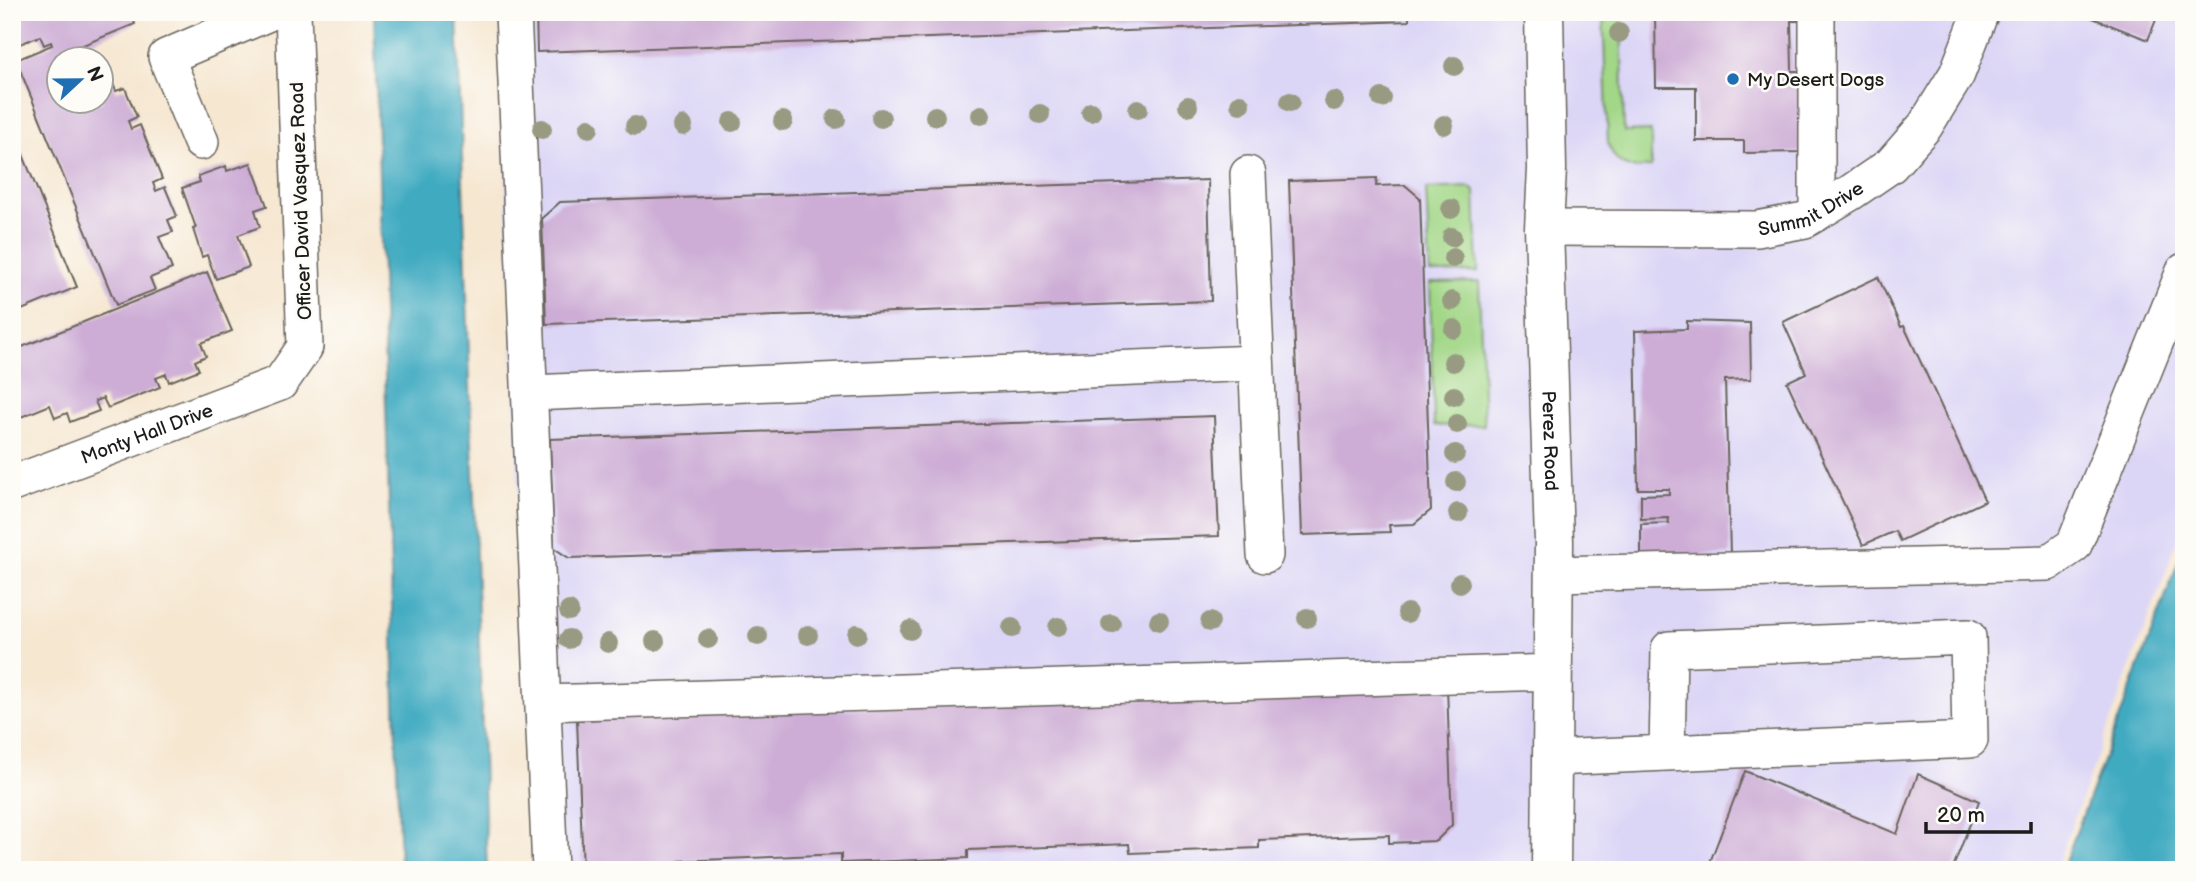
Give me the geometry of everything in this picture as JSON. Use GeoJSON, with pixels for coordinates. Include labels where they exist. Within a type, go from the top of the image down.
{"type":"FeatureCollection","features":[{"type":"Feature","properties":{"kind":"main road","name":"Perez Road"},"geometry":{"type":"LineString","coordinates":[[1544,12],[1547,169],[1545,228],[1553,574],[1551,870]]}},
{"type":"Feature","properties":{"kind":"street"},"geometry":{"type":"LineString","coordinates":[[201,142],[166,57],[271,12]]}},
{"type":"Feature","properties":{"kind":"street","name":"Officer David Vasquez Road"},"geometry":{"type":"LineString","coordinates":[[280,383],[305,347],[293,12]]}},
{"type":"Feature","properties":{"kind":"street"},"geometry":{"type":"LineString","coordinates":[[513,12],[550,870]]}},
{"type":"Feature","properties":{"kind":"street"},"geometry":{"type":"LineString","coordinates":[[1817,12],[1817,213]]}},
{"type":"Feature","properties":{"kind":"street","name":"Summit Drive"},"geometry":{"type":"LineString","coordinates":[[1545,228],[1757,229],[1805,220],[1891,165],[1926,126],[1957,74],[1981,12]]}},
{"type":"Feature","properties":{"kind":"street"},"geometry":{"type":"LineString","coordinates":[[1248,174],[1265,555]]}},
{"type":"Feature","properties":{"kind":"street"},"geometry":{"type":"LineString","coordinates":[[1553,574],[2048,563],[2074,545],[2184,271]]}},
{"type":"Feature","properties":{"kind":"street"},"geometry":{"type":"LineString","coordinates":[[530,393],[1256,363]]}},
{"type":"Feature","properties":{"kind":"street","name":"Monty Hall Drive"},"geometry":{"type":"LineString","coordinates":[[12,484],[280,383]]}},
{"type":"Feature","properties":{"kind":"street"},"geometry":{"type":"LineString","coordinates":[[1552,758],[1970,740],[1968,637],[1669,649],[1667,753]]}},
{"type":"Feature","properties":{"kind":"street"},"geometry":{"type":"LineString","coordinates":[[543,703],[1552,672]]}},
{"type":"Feature","properties":{"kind":"shaded area"},"geometry":{"type":"Polygon","coordinates":[[[499,12],[2184,12],[2184,523],[2055,870],[533,870],[499,12]]]}},
{"type":"Feature","properties":{"kind":"green space"},"geometry":{"type":"Polygon","coordinates":[[[1603,12],[1621,12],[1624,132],[1651,131],[1651,167],[1636,168],[1624,165],[1615,157],[1608,143],[1603,12]]]}},
{"type":"Feature","properties":{"kind":"green space"},"geometry":{"type":"Polygon","coordinates":[[[1469,187],[1475,191],[1478,272],[1430,273],[1426,189],[1469,187]]]}},
{"type":"Feature","properties":{"kind":"green space"},"geometry":{"type":"Polygon","coordinates":[[[1479,282],[1484,425],[1434,426],[1430,283],[1479,282]]]}},
{"type":"Feature","properties":{"kind":"water"},"geometry":{"type":"Polygon","coordinates":[[[374,12],[457,12],[487,870],[400,870],[374,12]]]}},
{"type":"Feature","properties":{"kind":"water"},"geometry":{"type":"Polygon","coordinates":[[[2184,547],[2184,870],[2062,870],[2184,547]]]}},
{"type":"Feature","properties":{"kind":"building"},"geometry":{"type":"Polygon","coordinates":[[[12,12],[147,12],[133,18],[135,24],[81,46],[50,46],[51,42],[44,45],[40,36],[12,47],[12,12]]]}},
{"type":"Feature","properties":{"kind":"building"},"geometry":{"type":"Polygon","coordinates":[[[536,12],[1409,12],[1409,21],[537,52],[536,12]]]}},
{"type":"Feature","properties":{"kind":"building","name":"My Desert Dogs"},"geometry":{"type":"Polygon","coordinates":[[[1655,12],[1808,12],[1809,21],[1791,21],[1792,71],[1810,71],[1805,152],[1744,153],[1744,141],[1696,141],[1696,87],[1656,87],[1655,12]]]}},
{"type":"Feature","properties":{"kind":"building"},"geometry":{"type":"Polygon","coordinates":[[[2087,12],[2159,12],[2148,40],[2085,15],[2087,12]]]}},
{"type":"Feature","properties":{"kind":"building"},"geometry":{"type":"Polygon","coordinates":[[[46,48],[46,116],[116,116],[116,91],[125,88],[137,117],[128,121],[131,129],[140,125],[162,179],[153,183],[156,191],[165,187],[177,216],[168,220],[173,232],[159,237],[172,269],[150,278],[155,290],[116,305],[16,60],[46,48]]]}},
{"type":"Feature","properties":{"kind":"building"},"geometry":{"type":"Polygon","coordinates":[[[12,128],[77,287],[12,314],[12,128]]]}},
{"type":"Feature","properties":{"kind":"building"},"geometry":{"type":"Polygon","coordinates":[[[251,163],[267,206],[255,210],[260,227],[238,235],[249,267],[216,279],[207,255],[202,257],[193,229],[196,228],[182,188],[200,182],[198,176],[226,166],[227,171],[251,163]]]}},
{"type":"Feature","properties":{"kind":"building"},"geometry":{"type":"Polygon","coordinates":[[[1377,178],[1376,186],[1405,185],[1420,198],[1431,510],[1414,524],[1389,525],[1390,532],[1302,535],[1289,181],[1377,178]]]}},
{"type":"Feature","properties":{"kind":"building"},"geometry":{"type":"Polygon","coordinates":[[[1208,180],[1211,301],[546,324],[542,218],[560,202],[1208,180]]]}},
{"type":"Feature","properties":{"kind":"building"},"geometry":{"type":"Polygon","coordinates":[[[207,272],[232,331],[201,343],[206,356],[195,361],[199,370],[169,382],[166,374],[156,378],[160,387],[108,408],[103,398],[95,401],[99,411],[70,422],[67,413],[55,418],[50,405],[21,417],[12,396],[12,351],[207,272]]]}},
{"type":"Feature","properties":{"kind":"building"},"geometry":{"type":"Polygon","coordinates":[[[1878,277],[1901,327],[1904,326],[1985,501],[1900,541],[1895,531],[1863,545],[1787,382],[1806,373],[1783,322],[1878,277]]]}},
{"type":"Feature","properties":{"kind":"building"},"geometry":{"type":"Polygon","coordinates":[[[1687,321],[1750,323],[1751,379],[1725,380],[1730,554],[1641,557],[1641,524],[1669,523],[1668,518],[1641,519],[1641,495],[1669,494],[1669,489],[1638,489],[1635,331],[1687,329],[1687,321]]]}},
{"type":"Feature","properties":{"kind":"building"},"geometry":{"type":"Polygon","coordinates":[[[1214,416],[1219,536],[569,558],[554,548],[550,439],[1214,416]]]}},
{"type":"Feature","properties":{"kind":"building"},"geometry":{"type":"Polygon","coordinates":[[[1447,687],[1452,825],[1436,841],[1389,843],[1389,835],[1259,840],[1259,848],[1130,853],[1129,844],[968,850],[968,858],[841,863],[841,854],[679,861],[679,869],[583,870],[577,720],[1447,687]]]}},
{"type":"Feature","properties":{"kind":"building"},"geometry":{"type":"Polygon","coordinates":[[[1745,771],[1897,834],[1918,774],[1979,801],[1952,870],[1707,870],[1745,771]]]}},
{"type":"Feature","properties":{"kind":"place","name":"My Desert Dogs"},"geometry":{"type":"Point","coordinates":[1733,79]}}]}
